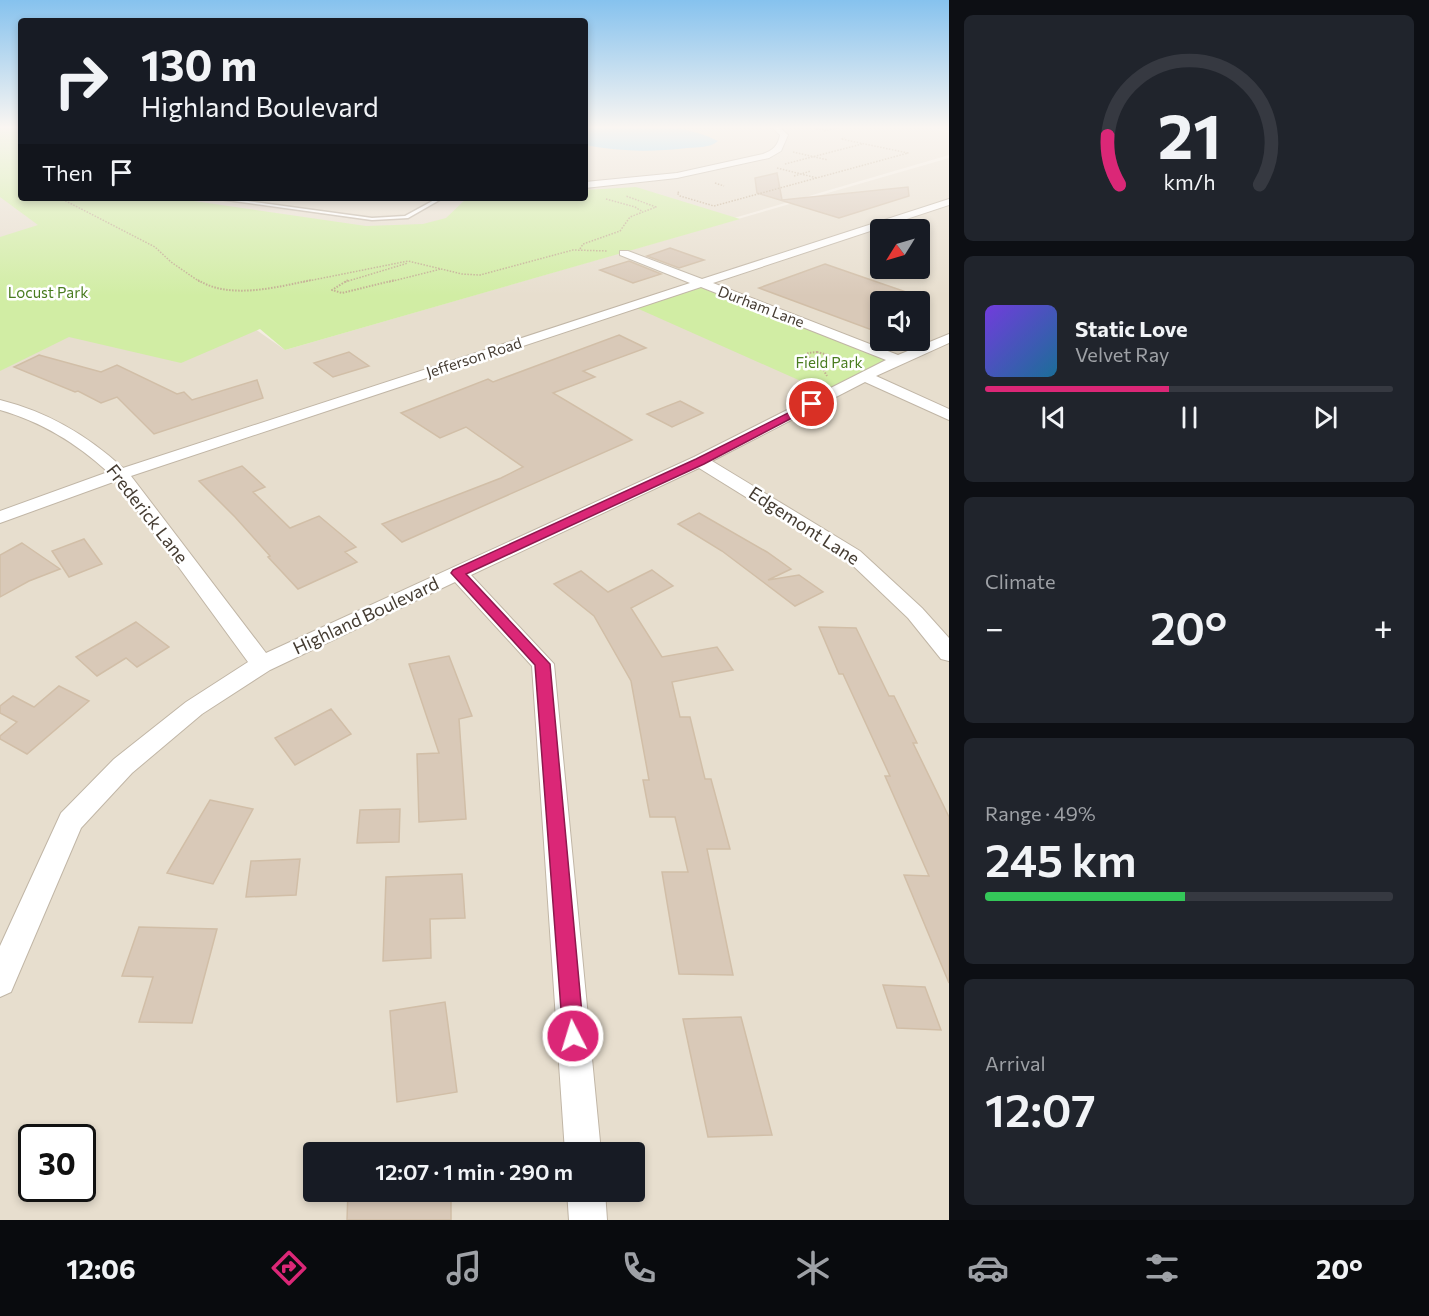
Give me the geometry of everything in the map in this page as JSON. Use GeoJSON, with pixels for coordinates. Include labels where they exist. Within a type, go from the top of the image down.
{"type":"FeatureCollection","features":[{"type":"Feature","properties":{"kind":"street"},"geometry":{"type":"LineString","coordinates":[[588,185],[637,183]]}},
{"type":"Feature","properties":{"kind":"street","name":"Jefferson Road"},"geometry":{"type":"LineString","coordinates":[[0,517],[120,474],[949,201]]}},
{"type":"Feature","properties":{"kind":"street","name":"Durham Lane"},"geometry":{"type":"LineString","coordinates":[[624,253],[898,360]]}},
{"type":"Feature","properties":{"kind":"street","name":"Highland Boulevard"},"geometry":{"type":"LineString","coordinates":[[0,981],[71,821],[123,766],[185,715],[262,664],[700,461],[865,376],[949,338]]}},
{"type":"Feature","properties":{"kind":"street"},"geometry":{"type":"LineString","coordinates":[[865,376],[949,415]]}},
{"type":"Feature","properties":{"kind":"street","name":"Frederick Lane"},"geometry":{"type":"LineString","coordinates":[[0,405],[33,414],[66,430],[95,450],[120,474],[262,664]]}},
{"type":"Feature","properties":{"kind":"street","name":"Edgemont Lane"},"geometry":{"type":"LineString","coordinates":[[700,461],[853,555],[915,613],[949,653]]}},
{"type":"Feature","properties":{"kind":"street"},"geometry":{"type":"LineString","coordinates":[[458,573],[543,664],[582,1142]]}},
{"type":"Feature","properties":{"kind":"street"},"geometry":{"type":"LineString","coordinates":[[587,1202],[588,1220]]}},
{"type":"Feature","properties":{"kind":"lane"},"geometry":{"type":"LineString","coordinates":[[237,201],[372,219],[406,217],[435,201]]}},
{"type":"Feature","properties":{"kind":"path"},"geometry":{"type":"LineString","coordinates":[[681,192],[677,193],[714,206],[800,183]]}},
{"type":"Feature","properties":{"kind":"path"},"geometry":{"type":"LineString","coordinates":[[752,194],[756,195]]}},
{"type":"Feature","properties":{"kind":"path"},"geometry":{"type":"LineString","coordinates":[[600,195],[609,195],[605,198],[608,201],[635,207],[643,212]]}},
{"type":"Feature","properties":{"kind":"path"},"geometry":{"type":"LineString","coordinates":[[580,249],[583,244],[620,231],[630,217],[656,207],[620,195]]}},
{"type":"Feature","properties":{"kind":"path"},"geometry":{"type":"LineString","coordinates":[[66,201],[155,247],[171,262],[204,284],[220,289],[246,290],[291,284],[414,261],[466,276],[480,275],[580,249],[624,253]]}},
{"type":"Feature","properties":{"kind":"path"},"geometry":{"type":"LineString","coordinates":[[635,207],[646,204]]}},
{"type":"Feature","properties":{"kind":"path"},"geometry":{"type":"LineString","coordinates":[[414,261],[353,279],[339,284],[332,290],[342,293],[442,268]]}},
{"type":"Feature","properties":{"kind":"path"},"geometry":{"type":"LineString","coordinates":[[807,356],[808,353],[817,352],[831,358],[826,362],[818,362]]}},
{"type":"Feature","properties":{"kind":"path"},"geometry":{"type":"LineString","coordinates":[[801,356],[807,356],[818,362],[828,377]]}},
{"type":"Feature","properties":{"kind":"shaded area"},"geometry":{"type":"Polygon","coordinates":[[[0,183],[14,183],[18,191],[18,201],[588,201],[588,183],[854,183],[734,218],[158,261],[285,350],[863,183],[949,183],[949,1220],[0,1220],[0,183]]]}},
{"type":"Feature","properties":{"kind":"green space","name":"Locust Park"},"geometry":{"type":"Polygon","coordinates":[[[0,183],[18,183],[18,201],[194,201],[366,226],[423,224],[446,218],[464,201],[588,201],[588,190],[636,187],[740,219],[285,350],[260,329],[181,363],[69,337],[0,371],[0,237],[38,225],[0,197],[0,183]]]}},
{"type":"Feature","properties":{"kind":"green space","name":"Field Park"},"geometry":{"type":"Polygon","coordinates":[[[700,284],[898,360],[830,394],[632,306],[700,284]]]}},
{"type":"Feature","properties":{"kind":"building"},"geometry":{"type":"Polygon","coordinates":[[[756,183],[779,183],[782,200],[908,187],[909,196],[839,218],[757,193],[756,183]]]}},
{"type":"Feature","properties":{"kind":"building"},"geometry":{"type":"Polygon","coordinates":[[[670,248],[704,260],[679,268],[647,256],[670,248]]]}},
{"type":"Feature","properties":{"kind":"building"},"geometry":{"type":"Polygon","coordinates":[[[629,261],[661,274],[633,283],[600,270],[629,261]]]}},
{"type":"Feature","properties":{"kind":"building"},"geometry":{"type":"Polygon","coordinates":[[[825,264],[903,291],[870,291],[870,329],[759,288],[825,264]]]}},
{"type":"Feature","properties":{"kind":"building"},"geometry":{"type":"Polygon","coordinates":[[[619,335],[646,348],[583,371],[595,377],[553,393],[632,440],[402,542],[382,524],[501,478],[523,467],[466,427],[440,438],[401,413],[488,379],[493,382],[619,335]]]}},
{"type":"Feature","properties":{"kind":"building"},"geometry":{"type":"Polygon","coordinates":[[[349,352],[369,366],[333,377],[314,363],[349,352]]]}},
{"type":"Feature","properties":{"kind":"building"},"geometry":{"type":"Polygon","coordinates":[[[39,355],[101,372],[117,365],[177,394],[184,392],[192,400],[257,380],[263,398],[154,434],[117,397],[101,403],[78,391],[75,392],[14,367],[39,355]]]}},
{"type":"Feature","properties":{"kind":"building"},"geometry":{"type":"Polygon","coordinates":[[[680,401],[703,413],[672,427],[647,414],[680,401]]]}},
{"type":"Feature","properties":{"kind":"building"},"geometry":{"type":"Polygon","coordinates":[[[242,466],[265,487],[253,492],[290,528],[319,516],[356,547],[345,552],[357,562],[298,589],[235,517],[199,481],[242,466]]]}},
{"type":"Feature","properties":{"kind":"building"},"geometry":{"type":"Polygon","coordinates":[[[699,513],[767,552],[791,569],[768,580],[799,575],[823,592],[795,606],[722,551],[678,524],[699,513]]]}},
{"type":"Feature","properties":{"kind":"building"},"geometry":{"type":"Polygon","coordinates":[[[84,539],[102,564],[69,577],[52,551],[84,539]]]}},
{"type":"Feature","properties":{"kind":"building"},"geometry":{"type":"Polygon","coordinates":[[[22,543],[60,569],[29,581],[0,597],[0,555],[22,543]]]}},
{"type":"Feature","properties":{"kind":"building"},"geometry":{"type":"Polygon","coordinates":[[[652,570],[673,586],[631,608],[662,657],[717,647],[733,670],[672,682],[680,717],[690,717],[705,779],[711,779],[730,849],[707,849],[733,975],[679,974],[662,872],[688,872],[675,817],[650,817],[643,780],[649,780],[631,681],[594,616],[554,584],[581,571],[608,592],[652,570]]]}},
{"type":"Feature","properties":{"kind":"building"},"geometry":{"type":"Polygon","coordinates":[[[136,622],[169,647],[137,667],[126,658],[97,676],[76,657],[136,622]]]}},
{"type":"Feature","properties":{"kind":"building"},"geometry":{"type":"Polygon","coordinates":[[[819,627],[856,628],[889,696],[894,696],[917,743],[913,743],[949,817],[949,983],[904,875],[929,876],[885,776],[890,776],[843,674],[839,674],[819,627]]]}},
{"type":"Feature","properties":{"kind":"building"},"geometry":{"type":"Polygon","coordinates":[[[449,656],[472,716],[459,719],[466,819],[419,822],[417,754],[439,753],[409,664],[449,656]]]}},
{"type":"Feature","properties":{"kind":"building"},"geometry":{"type":"Polygon","coordinates":[[[59,686],[89,701],[27,754],[0,739],[0,736],[17,722],[0,713],[0,706],[13,696],[34,707],[59,686]]]}},
{"type":"Feature","properties":{"kind":"building"},"geometry":{"type":"Polygon","coordinates":[[[331,709],[351,734],[295,765],[275,738],[331,709]]]}},
{"type":"Feature","properties":{"kind":"building"},"geometry":{"type":"Polygon","coordinates":[[[210,800],[253,809],[213,884],[167,873],[210,800]]]}},
{"type":"Feature","properties":{"kind":"building"},"geometry":{"type":"Polygon","coordinates":[[[400,809],[399,842],[357,843],[360,810],[400,809]]]}},
{"type":"Feature","properties":{"kind":"building"},"geometry":{"type":"Polygon","coordinates":[[[300,859],[296,895],[246,897],[251,861],[300,859]]]}},
{"type":"Feature","properties":{"kind":"building"},"geometry":{"type":"Polygon","coordinates":[[[462,874],[465,918],[430,919],[431,958],[383,961],[386,877],[462,874]]]}},
{"type":"Feature","properties":{"kind":"building"},"geometry":{"type":"Polygon","coordinates":[[[139,927],[217,929],[192,1023],[139,1022],[153,977],[122,976],[139,927]]]}},
{"type":"Feature","properties":{"kind":"building"},"geometry":{"type":"Polygon","coordinates":[[[883,985],[925,987],[941,1030],[897,1028],[883,985]]]}},
{"type":"Feature","properties":{"kind":"building"},"geometry":{"type":"Polygon","coordinates":[[[445,1002],[457,1092],[397,1102],[390,1011],[445,1002]]]}},
{"type":"Feature","properties":{"kind":"building"},"geometry":{"type":"Polygon","coordinates":[[[741,1017],[772,1135],[708,1137],[683,1019],[741,1017]]]}},
{"type":"Feature","properties":{"kind":"building"},"geometry":{"type":"Polygon","coordinates":[[[348,1202],[451,1202],[451,1220],[347,1220],[348,1202]]]}},
{"type":"Feature","properties":{"kind":"route"},"geometry":{"type":"LineString","coordinates":[[573,1036],[543,664],[458,573],[700,461],[812,404]]}}]}
